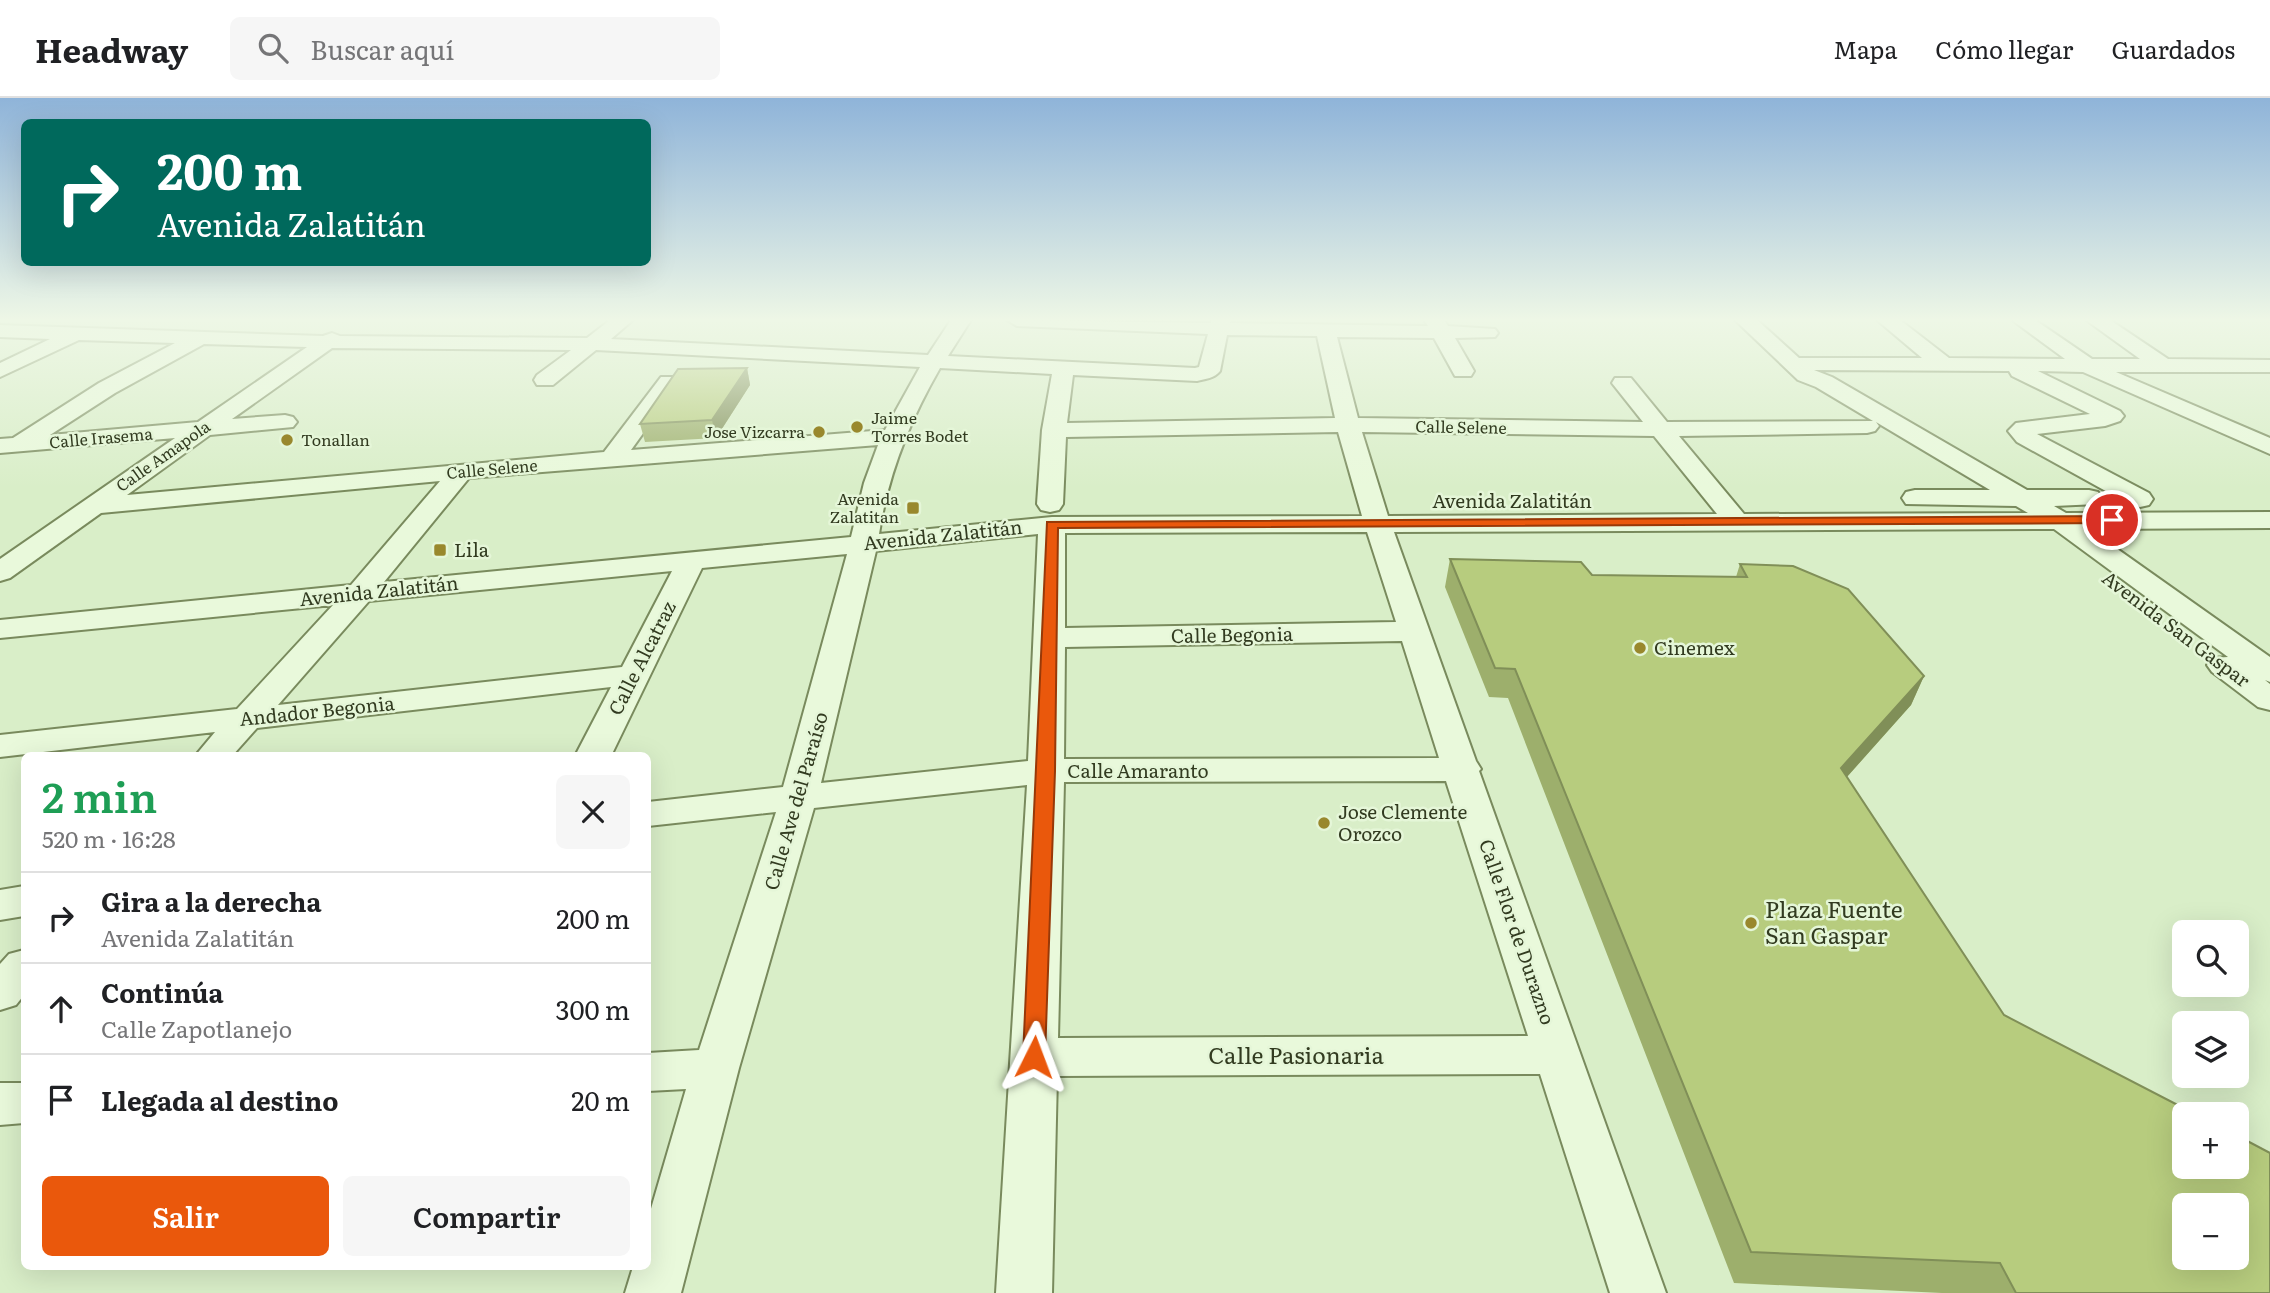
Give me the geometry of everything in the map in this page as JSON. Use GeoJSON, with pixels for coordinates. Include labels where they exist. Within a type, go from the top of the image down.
{"type":"FeatureCollection","features":[{"type":"Feature","properties":{"kind":"street"},"geometry":{"type":"LineString","coordinates":[[6,449],[130,376]]}},
{"type":"Feature","properties":{"kind":"street","name":"Calle Amapola"},"geometry":{"type":"LineString","coordinates":[[0,572],[278,376]]}},
{"type":"Feature","properties":{"kind":"street"},"geometry":{"type":"LineString","coordinates":[[545,380],[550,376]]}},
{"type":"Feature","properties":{"kind":"street","name":"Calle Ave del Paraíso"},"geometry":{"type":"LineString","coordinates":[[653,1293],[716,1068],[799,797],[892,437],[924,376]]}},
{"type":"Feature","properties":{"kind":"street"},"geometry":{"type":"LineString","coordinates":[[1024,1293],[1046,771],[1054,430],[1062,376]]}},
{"type":"Feature","properties":{"kind":"street","name":"Calle Flor de Durazno"},"geometry":{"type":"LineString","coordinates":[[1336,376],[1374,512],[1638,1293]]}},
{"type":"Feature","properties":{"kind":"street","name":"Avenida San Gaspar"},"geometry":{"type":"LineString","coordinates":[[1802,376],[1815,393],[1867,426],[2026,509],[2270,701]]}},
{"type":"Feature","properties":{"kind":"street","name":"Avenida San Gaspar"},"geometry":{"type":"LineString","coordinates":[[1811,376],[2026,509],[2270,672]]}},
{"type":"Feature","properties":{"kind":"street"},"geometry":{"type":"LineString","coordinates":[[2029,376],[2112,416],[2024,428],[2020,431],[2025,437],[2140,499]]}},
{"type":"Feature","properties":{"kind":"street"},"geometry":{"type":"LineString","coordinates":[[2110,376],[2270,447]]}},
{"type":"Feature","properties":{"kind":"street"},"geometry":{"type":"LineString","coordinates":[[611,460],[669,382]]}},
{"type":"Feature","properties":{"kind":"street"},"geometry":{"type":"LineString","coordinates":[[1623,383],[1727,511]]}},
{"type":"Feature","properties":{"kind":"street","name":"Calle Irasema"},"geometry":{"type":"LineString","coordinates":[[6,449],[285,422]]}},
{"type":"Feature","properties":{"kind":"street","name":"Calle Selene"},"geometry":{"type":"LineString","coordinates":[[1054,430],[1348,425],[1662,429],[1867,426]]}},
{"type":"Feature","properties":{"kind":"street","name":"Calle Selene"},"geometry":{"type":"LineString","coordinates":[[92,506],[461,471],[892,437]]}},
{"type":"Feature","properties":{"kind":"street"},"geometry":{"type":"LineString","coordinates":[[217,752],[369,582],[461,471]]}},
{"type":"Feature","properties":{"kind":"street"},"geometry":{"type":"LineString","coordinates":[[2026,509],[2140,499],[2270,499]]}},
{"type":"Feature","properties":{"kind":"street"},"geometry":{"type":"LineString","coordinates":[[2026,509],[2270,520]]}},
{"type":"Feature","properties":{"kind":"street","name":"Avenida Zalatitán"},"geometry":{"type":"LineString","coordinates":[[1727,511],[2026,509]]}},
{"type":"Feature","properties":{"kind":"street","name":"Avenida Zalatitán"},"geometry":{"type":"LineString","coordinates":[[0,629],[369,582],[1051,514],[2026,509]]}},
{"type":"Feature","properties":{"kind":"street","name":"Avenida Zalatitán"},"geometry":{"type":"LineString","coordinates":[[0,607],[692,560],[866,532]]}},
{"type":"Feature","properties":{"kind":"street","name":"Calle Alcatraz"},"geometry":{"type":"LineString","coordinates":[[595,752],[692,560]]}},
{"type":"Feature","properties":{"kind":"street","name":"Calle Begonia"},"geometry":{"type":"LineString","coordinates":[[1049,638],[1415,631]]}},
{"type":"Feature","properties":{"kind":"street","name":"Andador Begonia"},"geometry":{"type":"LineString","coordinates":[[0,746],[634,675]]}},
{"type":"Feature","properties":{"kind":"street","name":"Calle Amaranto"},"geometry":{"type":"LineString","coordinates":[[651,814],[1046,771],[1463,769]]}},
{"type":"Feature","properties":{"kind":"street"},"geometry":{"type":"LineString","coordinates":[[0,905],[21,902]]}},
{"type":"Feature","properties":{"kind":"street"},"geometry":{"type":"LineString","coordinates":[[0,993],[21,968]]}},
{"type":"Feature","properties":{"kind":"street","name":"Calle Pasionaria"},"geometry":{"type":"LineString","coordinates":[[1034,1057],[1559,1055]]}},
{"type":"Feature","properties":{"kind":"street"},"geometry":{"type":"LineString","coordinates":[[651,1072],[716,1068]]}},
{"type":"Feature","properties":{"kind":"street"},"geometry":{"type":"LineString","coordinates":[[0,1104],[21,1103]]}},
{"type":"Feature","properties":{"kind":"building"},"geometry":{"type":"Polygon","coordinates":[[[673,376],[742,376],[712,420],[640,424],[673,376]]]}},
{"type":"Feature","properties":{"kind":"building","name":"Plaza Fuente San Gaspar"},"geometry":{"type":"Polygon","coordinates":[[[1450,559],[1581,562],[1592,575],[1747,577],[1740,564],[1793,566],[1848,589],[1924,676],[1841,768],[2004,1015],[2172,1102],[2172,1179],[2249,1179],[2249,1142],[2270,1153],[2270,1293],[2016,1293],[2000,1263],[1751,1252],[1515,669],[1495,668],[1450,559]]]}},
{"type":"Feature","properties":{"kind":"place","name":"Jaime Torres Bodet"},"geometry":{"type":"Point","coordinates":[857,427]}},
{"type":"Feature","properties":{"kind":"place","name":"Jose Vizcarra"},"geometry":{"type":"Point","coordinates":[819,432]}},
{"type":"Feature","properties":{"kind":"place","name":"Tonallan"},"geometry":{"type":"Point","coordinates":[287,440]}},
{"type":"Feature","properties":{"kind":"place","name":"Avenida Zalatitan"},"geometry":{"type":"Point","coordinates":[913,508]}},
{"type":"Feature","properties":{"kind":"place","name":"Lila"},"geometry":{"type":"Point","coordinates":[440,550]}},
{"type":"Feature","properties":{"kind":"place","name":"Cinemex"},"geometry":{"type":"Point","coordinates":[1640,648]}},
{"type":"Feature","properties":{"kind":"place","name":"Jose Clemente Orozco"},"geometry":{"type":"Point","coordinates":[1324,823]}},
{"type":"Feature","properties":{"kind":"place","name":"Plaza Fuente San Gaspar"},"geometry":{"type":"Point","coordinates":[1751,923]}},
{"type":"Feature","properties":{"kind":"route"},"geometry":{"type":"LineString","coordinates":[[1034,1057],[1046,771],[1052,524],[2112,520]]}}]}
